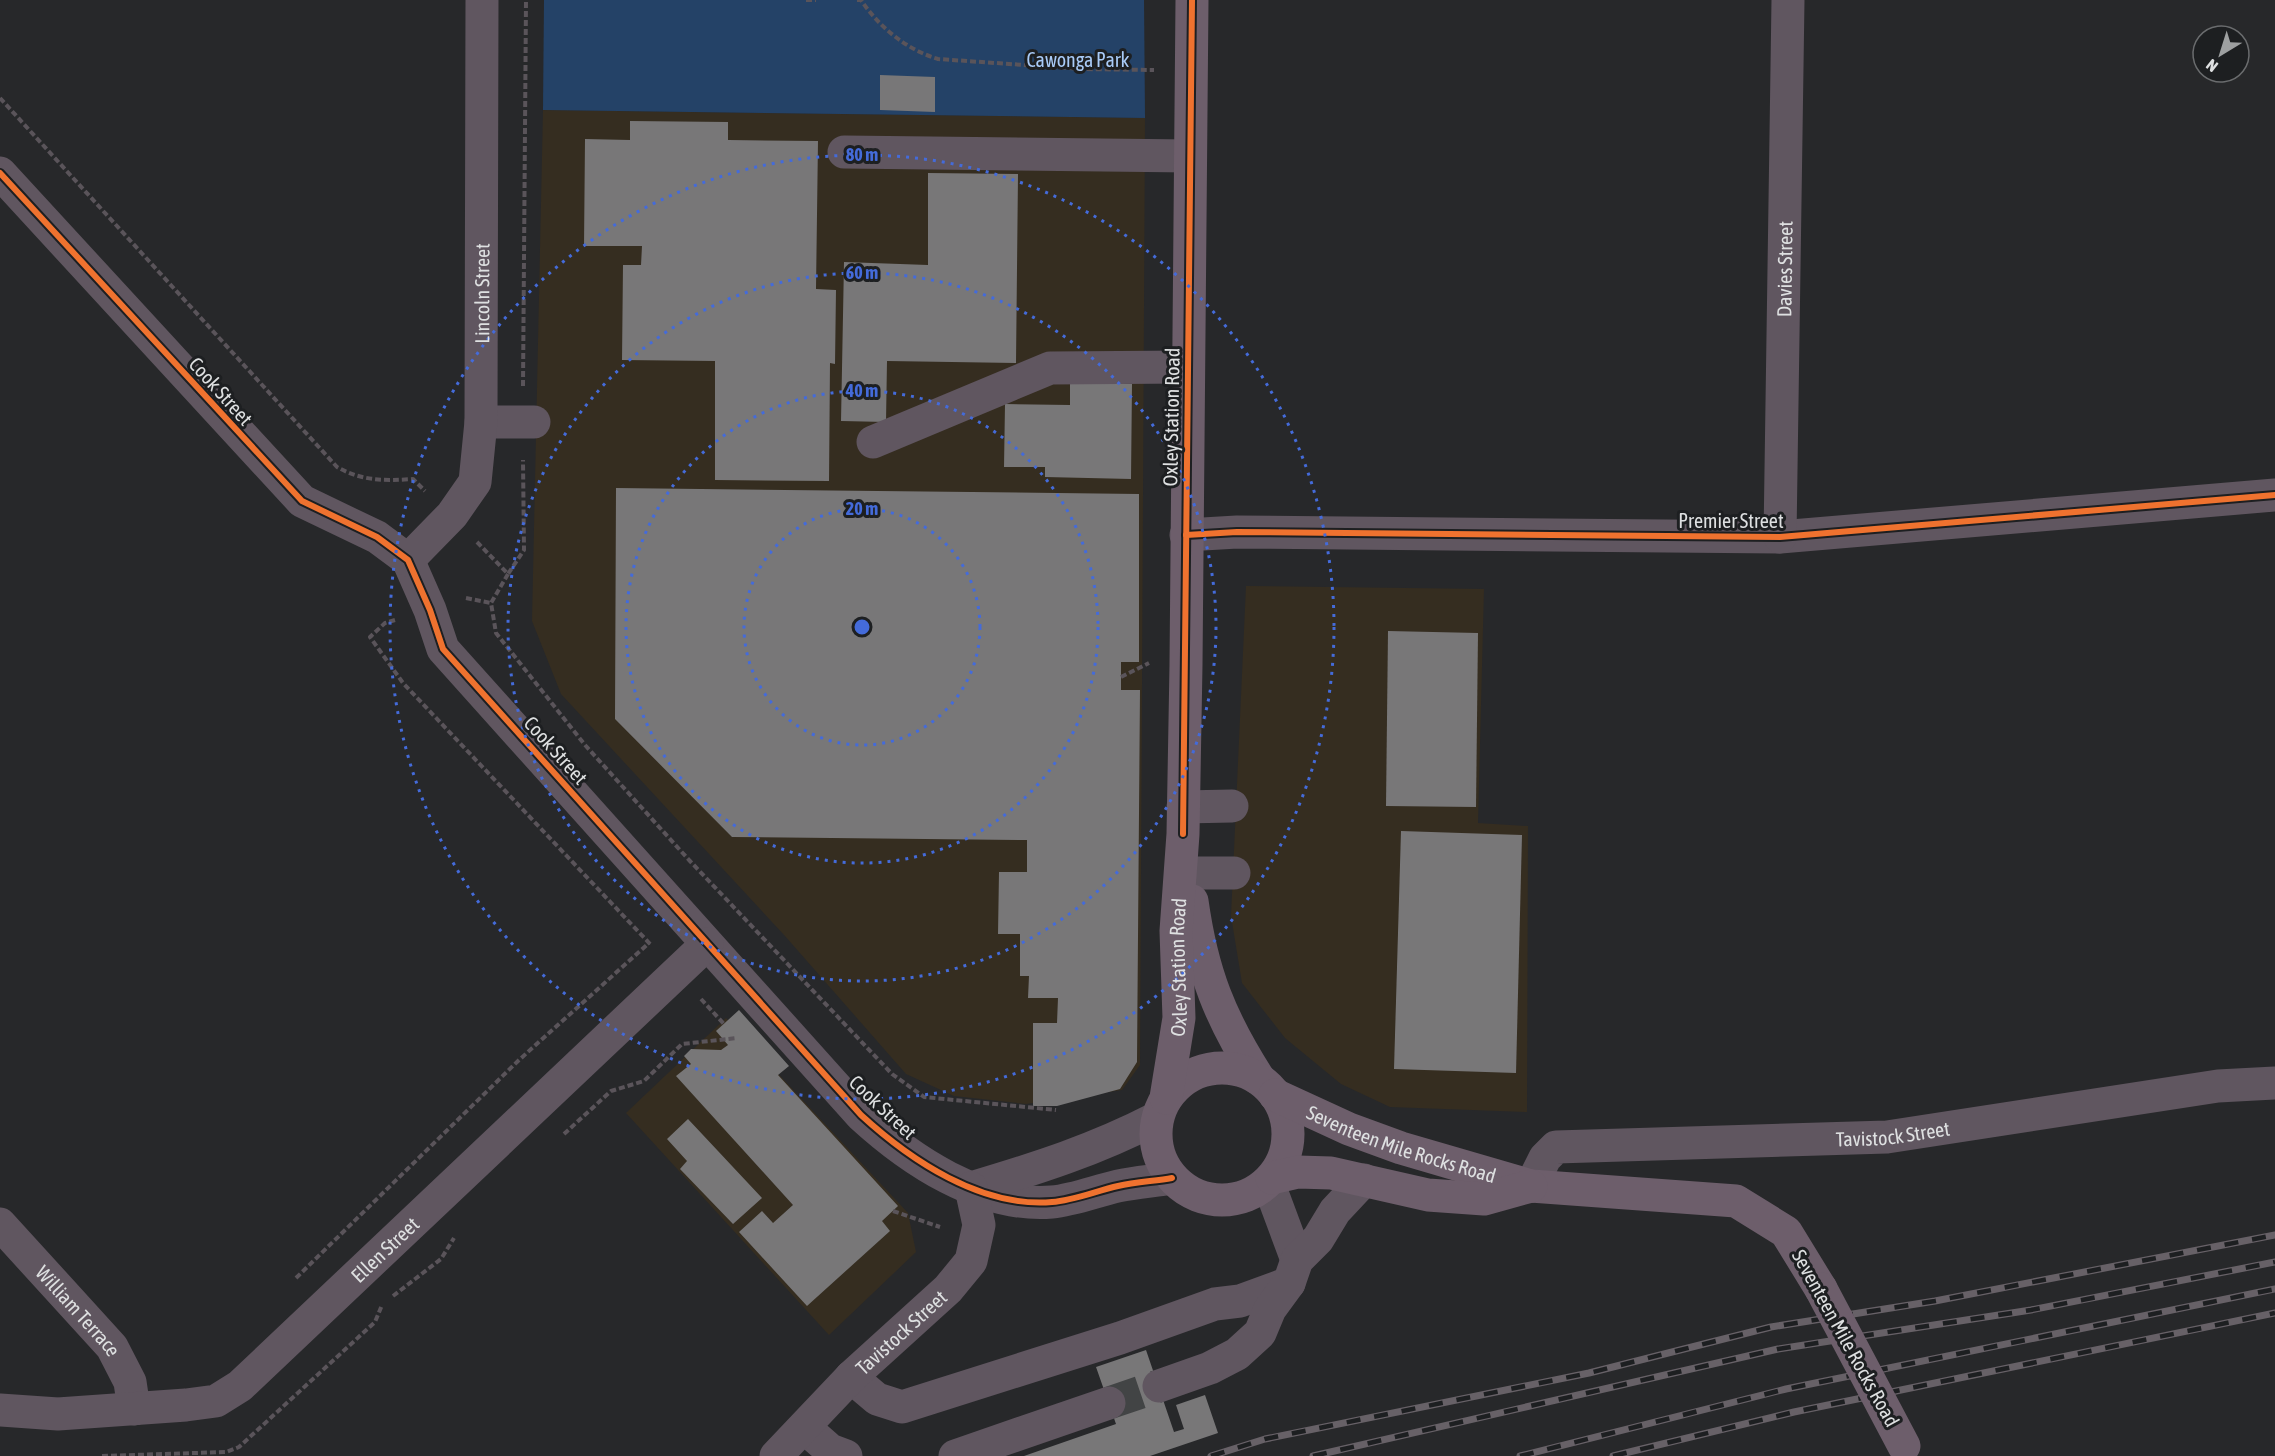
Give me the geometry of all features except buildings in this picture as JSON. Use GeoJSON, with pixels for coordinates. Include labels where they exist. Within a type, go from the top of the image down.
{"type":"FeatureCollection","features":[{"type":"Feature","properties":{"kind":"main road","name":"Oxley Station Road"},"geometry":{"type":"LineString","coordinates":[[1161,1108],[1179,1018],[1176,931],[1183,820],[1192,0]]}},
{"type":"Feature","properties":{"kind":"main road","name":"Oxley Station Road"},"geometry":{"type":"LineString","coordinates":[[1183,820],[1197,934],[1210,987],[1231,1035],[1267,1087]]}},
{"type":"Feature","properties":{"kind":"main road"},"geometry":{"type":"LineString","coordinates":[[1219,1068],[1240,1070],[1267,1087],[1285,1115],[1288,1137],[1284,1159],[1270,1180],[1254,1192],[1234,1199],[1211,1199],[1190,1192],[1172,1178],[1161,1160],[1156,1139],[1161,1108],[1179,1082],[1198,1072],[1219,1068]]}},
{"type":"Feature","properties":{"kind":"main road","name":"Seventeen Mile Rocks Road"},"geometry":{"type":"LineString","coordinates":[[1267,1087],[1349,1129],[1401,1148],[1531,1186],[1736,1201],[1786,1232],[1821,1289],[1907,1451]]}},
{"type":"Feature","properties":{"kind":"main road","name":"Seventeen Mile Rocks Road"},"geometry":{"type":"LineString","coordinates":[[1270,1180],[1298,1172],[1331,1173],[1428,1195],[1484,1199],[1531,1186]]}},
{"type":"Feature","properties":{"kind":"street","name":"Lincoln Street"},"geometry":{"type":"LineString","coordinates":[[408,560],[452,514],[475,482],[481,422],[482,0]]}},
{"type":"Feature","properties":{"kind":"street","name":"Davies Street"},"geometry":{"type":"LineString","coordinates":[[1780,537],[1788,0]]}},
{"type":"Feature","properties":{"kind":"street"},"geometry":{"type":"LineString","coordinates":[[844,152],[1190,156]]}},
{"type":"Feature","properties":{"kind":"street","name":"Cook Street"},"geometry":{"type":"LineString","coordinates":[[0,173],[303,501],[377,537],[408,560],[430,609],[443,649],[861,1115],[895,1145],[937,1172],[971,1188],[1012,1199],[1050,1202],[1119,1186],[1172,1178]]}},
{"type":"Feature","properties":{"kind":"street"},"geometry":{"type":"LineString","coordinates":[[873,442],[1050,368],[1188,367]]}},
{"type":"Feature","properties":{"kind":"street"},"geometry":{"type":"LineString","coordinates":[[481,422],[528,422]]}},
{"type":"Feature","properties":{"kind":"street","name":"Premier Street"},"geometry":{"type":"LineString","coordinates":[[1186,535],[1237,532],[1780,537],[2275,495]]}},
{"type":"Feature","properties":{"kind":"street"},"geometry":{"type":"LineString","coordinates":[[1183,820],[1232,806]]}},
{"type":"Feature","properties":{"kind":"street"},"geometry":{"type":"LineString","coordinates":[[1188,873],[1234,873]]}},
{"type":"Feature","properties":{"kind":"street","name":"Ellen Street"},"geometry":{"type":"LineString","coordinates":[[0,1410],[58,1414],[216,1401],[240,1386],[707,944]]}},
{"type":"Feature","properties":{"kind":"street","name":"Tavistock Street"},"geometry":{"type":"LineString","coordinates":[[1531,1186],[1545,1158],[1556,1147],[1724,1140],[1887,1137],[2218,1086],[2275,1083]]}},
{"type":"Feature","properties":{"kind":"street"},"geometry":{"type":"LineString","coordinates":[[971,1188],[1073,1157],[1110,1143],[1161,1108]]}},
{"type":"Feature","properties":{"kind":"street"},"geometry":{"type":"LineString","coordinates":[[1270,1180],[1293,1272]]}},
{"type":"Feature","properties":{"kind":"street"},"geometry":{"type":"LineString","coordinates":[[1158,1386],[1210,1368],[1238,1354],[1260,1333],[1270,1309],[1335,1210],[1364,1180]]}},
{"type":"Feature","properties":{"kind":"street","name":"Tavistock Street"},"geometry":{"type":"LineString","coordinates":[[776,1456],[851,1377],[948,1289],[971,1261],[979,1225],[971,1188]]}},
{"type":"Feature","properties":{"kind":"street","name":"William Terrace"},"geometry":{"type":"LineString","coordinates":[[0,1224],[112,1347],[130,1382],[134,1409]]}},
{"type":"Feature","properties":{"kind":"street"},"geometry":{"type":"LineString","coordinates":[[851,1377],[878,1399],[902,1407],[1109,1342],[1215,1304],[1240,1301],[1293,1272]]}},
{"type":"Feature","properties":{"kind":"street"},"geometry":{"type":"LineString","coordinates":[[954,1456],[1109,1403]]}},
{"type":"Feature","properties":{"kind":"street"},"geometry":{"type":"LineString","coordinates":[[805,1428],[830,1450],[846,1456]]}},
{"type":"Feature","properties":{"kind":"path"},"geometry":{"type":"LineString","coordinates":[[526,0],[528,422],[524,550],[491,603],[496,633],[592,754],[892,1074],[924,1097],[1056,1110]]}},
{"type":"Feature","properties":{"kind":"path"},"geometry":{"type":"LineString","coordinates":[[806,0],[816,0]]}},
{"type":"Feature","properties":{"kind":"path"},"geometry":{"type":"LineString","coordinates":[[857,0],[861,0],[872,16],[916,53],[938,59],[1082,69],[1155,70]]}},
{"type":"Feature","properties":{"kind":"path"},"geometry":{"type":"LineString","coordinates":[[0,98],[337,467],[354,477],[378,481],[413,479],[452,514],[508,574]]}},
{"type":"Feature","properties":{"kind":"path"},"geometry":{"type":"LineString","coordinates":[[1121,677],[1150,663]]}},
{"type":"Feature","properties":{"kind":"path"},"geometry":{"type":"LineString","coordinates":[[296,1278],[519,1060],[649,943]]}},
{"type":"Feature","properties":{"kind":"shaded area"},"geometry":{"type":"Polygon","coordinates":[[[543,110],[1145,118],[1140,1065],[1122,1090],[1026,1104],[954,1096],[906,1074],[785,936],[561,694],[532,621],[543,110]]]}},
{"type":"Feature","properties":{"kind":"shaded area"},"geometry":{"type":"Polygon","coordinates":[[[1246,586],[1484,589],[1478,823],[1528,826],[1527,1112],[1390,1107],[1341,1084],[1285,1038],[1242,983],[1231,916],[1246,586]]]}},
{"type":"Feature","properties":{"kind":"shaded area"},"geometry":{"type":"Polygon","coordinates":[[[726,1018],[908,1213],[916,1252],[829,1335],[626,1113],[726,1018]]]}},
{"type":"Feature","properties":{"kind":"green space","name":"Cawonga Park"},"geometry":{"type":"Polygon","coordinates":[[[544,0],[1144,0],[1145,118],[543,110],[544,0]]]}},
{"type":"Feature","properties":{"kind":"tunnel"},"geometry":{"type":"LineString","coordinates":[[1109,1403],[1159,1386]]}},
{"type":"Feature","properties":{"kind":"railway"},"geometry":{"type":"LineString","coordinates":[[1211,1456],[1265,1439],[1589,1373],[1771,1327],[1935,1301],[2275,1235]]}},
{"type":"Feature","properties":{"kind":"railway"},"geometry":{"type":"LineString","coordinates":[[1313,1456],[1778,1349],[2031,1310],[2275,1262]]}},
{"type":"Feature","properties":{"kind":"railway"},"geometry":{"type":"LineString","coordinates":[[1520,1456],[1786,1389],[2275,1289]]}},
{"type":"Feature","properties":{"kind":"railway"},"geometry":{"type":"LineString","coordinates":[[1613,1456],[1794,1412],[2275,1313]]}},
{"type":"Feature","properties":{"kind":"cycle path"},"geometry":{"type":"LineString","coordinates":[[1183,834],[1192,0]]}},
{"type":"Feature","properties":{"kind":"cycle path"},"geometry":{"type":"LineString","coordinates":[[0,173],[302,501],[377,537],[408,560],[430,610],[443,649],[861,1115],[880,1132],[924,1164],[948,1178],[973,1189],[1025,1202],[1060,1201],[1132,1183],[1172,1178]]}},
{"type":"Feature","properties":{"kind":"cycle path"},"geometry":{"type":"LineString","coordinates":[[1186,535],[1237,532],[1780,537],[2275,495]]}}]}
